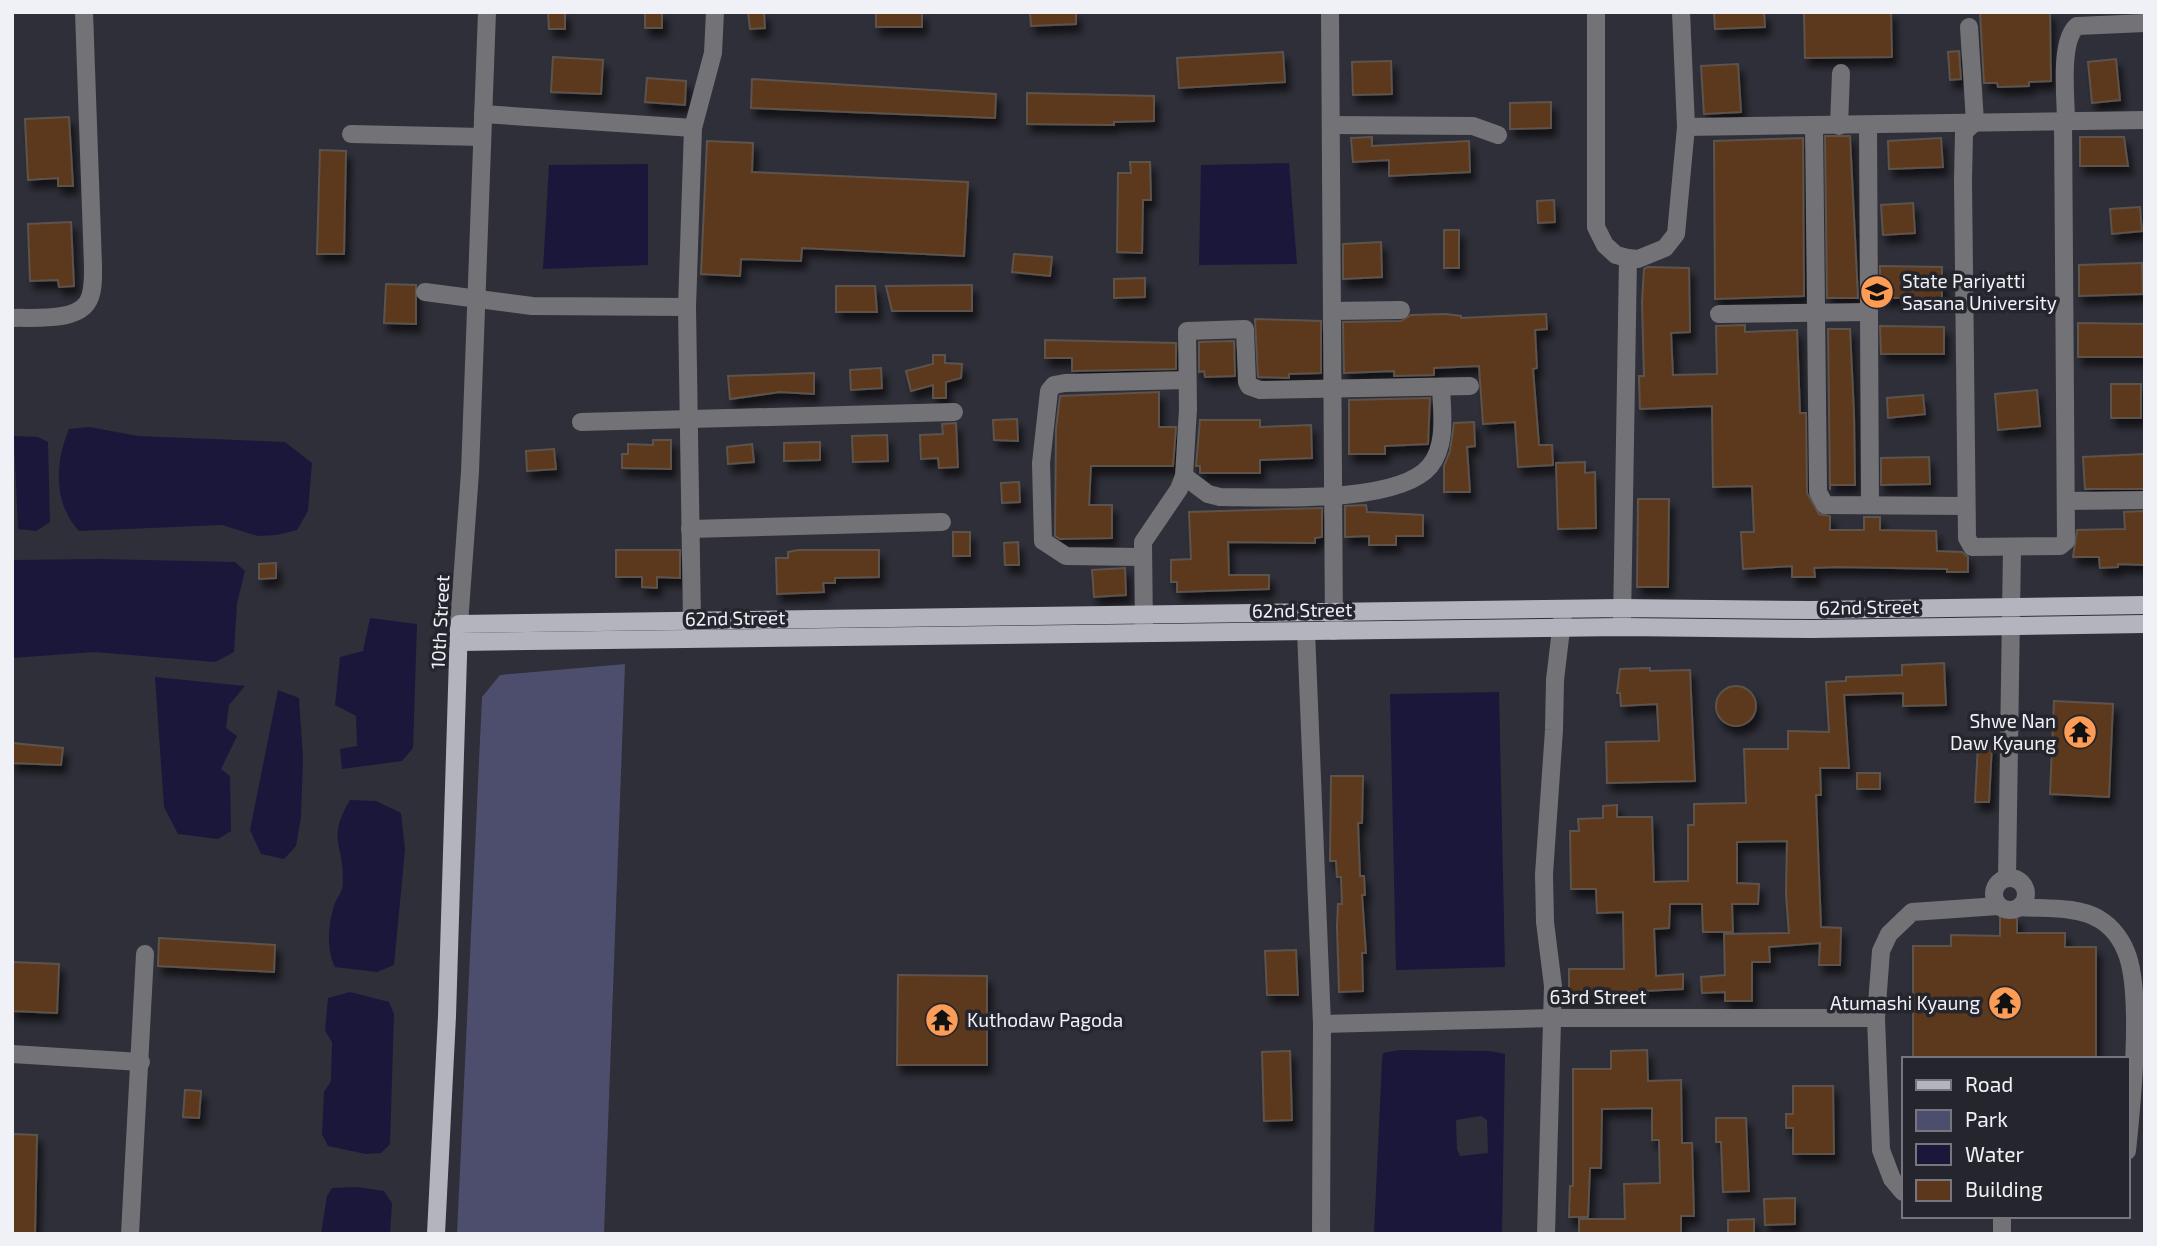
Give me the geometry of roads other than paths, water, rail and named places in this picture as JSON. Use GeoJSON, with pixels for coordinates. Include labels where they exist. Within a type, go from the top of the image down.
{"type":"FeatureCollection","features":[{"type":"Feature","properties":{"kind":"main road","name":"62nd Street"},"geometry":{"type":"LineString","coordinates":[[459,624],[1622,608],[1811,610],[2145,605]]}},
{"type":"Feature","properties":{"kind":"main road"},"geometry":{"type":"LineString","coordinates":[[948,619],[948,638]]}},
{"type":"Feature","properties":{"kind":"main road"},"geometry":{"type":"LineString","coordinates":[[614,621],[614,640]]}},
{"type":"Feature","properties":{"kind":"main road","name":"10th Street"},"geometry":{"type":"LineString","coordinates":[[436,1234],[447,1016],[459,624]]}},
{"type":"Feature","properties":{"kind":"main road","name":"62nd Street"},"geometry":{"type":"LineString","coordinates":[[459,642],[948,638],[1622,627],[1811,629],[2145,624]]}},
{"type":"Feature","properties":{"kind":"street"},"geometry":{"type":"LineString","coordinates":[[12,318],[71,313],[80,310],[91,294],[93,265],[84,12]]}},
{"type":"Feature","properties":{"kind":"street","name":"10th Street"},"geometry":{"type":"LineString","coordinates":[[459,624],[470,472],[487,12]]}},
{"type":"Feature","properties":{"kind":"street"},"geometry":{"type":"LineString","coordinates":[[692,621],[687,307],[693,128],[713,53],[715,12]]}},
{"type":"Feature","properties":{"kind":"street"},"geometry":{"type":"LineString","coordinates":[[1331,12],[1334,631]]}},
{"type":"Feature","properties":{"kind":"street"},"geometry":{"type":"LineString","coordinates":[[1596,12],[1596,227],[1605,246],[1616,254],[1638,259],[1665,248],[1676,234],[1686,127],[1681,12]]}},
{"type":"Feature","properties":{"kind":"street"},"geometry":{"type":"LineString","coordinates":[[1975,122],[1964,132],[1963,158],[1966,506],[1969,545],[2012,548],[2064,544],[2066,50],[2072,30],[2077,26],[2145,23]]}},
{"type":"Feature","properties":{"kind":"street"},"geometry":{"type":"LineString","coordinates":[[1969,27],[1975,122]]}},
{"type":"Feature","properties":{"kind":"street"},"geometry":{"type":"LineString","coordinates":[[1839,126],[1841,73]]}},
{"type":"Feature","properties":{"kind":"street"},"geometry":{"type":"LineString","coordinates":[[483,114],[693,128]]}},
{"type":"Feature","properties":{"kind":"street"},"geometry":{"type":"LineString","coordinates":[[1686,127],[2145,120]]}},
{"type":"Feature","properties":{"kind":"street"},"geometry":{"type":"LineString","coordinates":[[1332,125],[1473,126],[1498,135]]}},
{"type":"Feature","properties":{"kind":"street"},"geometry":{"type":"LineString","coordinates":[[1814,126],[1819,497],[1825,505],[1966,506]]}},
{"type":"Feature","properties":{"kind":"street"},"geometry":{"type":"LineString","coordinates":[[1868,126],[1870,505]]}},
{"type":"Feature","properties":{"kind":"street"},"geometry":{"type":"LineString","coordinates":[[351,134],[482,137]]}},
{"type":"Feature","properties":{"kind":"street"},"geometry":{"type":"LineString","coordinates":[[1622,627],[1628,258]]}},
{"type":"Feature","properties":{"kind":"street"},"geometry":{"type":"LineString","coordinates":[[425,292],[532,306],[687,307]]}},
{"type":"Feature","properties":{"kind":"street"},"geometry":{"type":"LineString","coordinates":[[1332,312],[1401,310]]}},
{"type":"Feature","properties":{"kind":"street"},"geometry":{"type":"LineString","coordinates":[[1719,314],[1869,313]]}},
{"type":"Feature","properties":{"kind":"street"},"geometry":{"type":"LineString","coordinates":[[1144,633],[1141,556],[1148,532],[1179,489],[1184,476],[1187,331],[1246,330],[1249,386],[1260,390],[1470,386]]}},
{"type":"Feature","properties":{"kind":"street"},"geometry":{"type":"LineString","coordinates":[[1141,556],[1066,556],[1044,541],[1041,463],[1049,391],[1054,386],[1065,383],[1187,380]]}},
{"type":"Feature","properties":{"kind":"street"},"geometry":{"type":"LineString","coordinates":[[1184,476],[1208,494],[1220,497],[1332,497],[1377,490],[1418,476],[1430,466],[1440,445],[1441,387]]}},
{"type":"Feature","properties":{"kind":"street"},"geometry":{"type":"LineString","coordinates":[[581,422],[954,412]]}},
{"type":"Feature","properties":{"kind":"street"},"geometry":{"type":"LineString","coordinates":[[2066,501],[2145,500]]}},
{"type":"Feature","properties":{"kind":"street"},"geometry":{"type":"LineString","coordinates":[[691,529],[942,522]]}},
{"type":"Feature","properties":{"kind":"street"},"geometry":{"type":"LineString","coordinates":[[2007,878],[2012,548]]}},
{"type":"Feature","properties":{"kind":"street"},"geometry":{"type":"LineString","coordinates":[[1546,1234],[1553,1018],[1544,874],[1555,680],[1563,610]]}},
{"type":"Feature","properties":{"kind":"street"},"geometry":{"type":"LineString","coordinates":[[1306,631],[1322,1024],[1321,1234]]}},
{"type":"Feature","properties":{"kind":"street"},"geometry":{"type":"LineString","coordinates":[[1998,906],[1994,900],[1995,887],[2007,878],[2015,878],[2025,889],[2025,900],[2020,907]]}},
{"type":"Feature","properties":{"kind":"street"},"geometry":{"type":"LineString","coordinates":[[1902,1191],[1892,1179],[1881,1150],[1876,1018],[1881,951],[1899,922],[1912,912],[1998,906],[2010,910],[2020,907],[2090,914],[2112,929],[2128,957],[2139,1028],[2129,1130]]}},
{"type":"Feature","properties":{"kind":"street"},"geometry":{"type":"LineString","coordinates":[[130,1234],[145,954]]}},
{"type":"Feature","properties":{"kind":"street","name":"63rd Street"},"geometry":{"type":"LineString","coordinates":[[1322,1024],[1553,1018],[1876,1018]]}},
{"type":"Feature","properties":{"kind":"street"},"geometry":{"type":"LineString","coordinates":[[12,1054],[141,1062]]}},
{"type":"Feature","properties":{"kind":"water"},"geometry":{"type":"Polygon","coordinates":[[[1289,163],[1297,264],[1199,265],[1201,165],[1289,163]]]}},
{"type":"Feature","properties":{"kind":"water"},"geometry":{"type":"Polygon","coordinates":[[[648,164],[648,265],[543,269],[549,165],[648,164]]]}},
{"type":"Feature","properties":{"kind":"water"},"geometry":{"type":"Polygon","coordinates":[[[89,427],[138,436],[285,442],[312,463],[308,511],[297,530],[277,535],[258,536],[222,525],[79,531],[64,508],[59,468],[69,429],[89,427]]]}},
{"type":"Feature","properties":{"kind":"water"},"geometry":{"type":"Polygon","coordinates":[[[14,436],[38,437],[48,442],[50,522],[36,531],[18,529],[14,436]]]}},
{"type":"Feature","properties":{"kind":"water"},"geometry":{"type":"Polygon","coordinates":[[[12,560],[235,562],[245,571],[237,603],[234,652],[215,662],[94,652],[12,658],[12,560]]]}},
{"type":"Feature","properties":{"kind":"water"},"geometry":{"type":"Polygon","coordinates":[[[370,618],[417,624],[413,748],[402,761],[342,769],[340,749],[357,746],[356,716],[335,705],[340,657],[363,651],[370,618]]]}},
{"type":"Feature","properties":{"kind":"water"},"geometry":{"type":"Polygon","coordinates":[[[155,677],[245,686],[229,705],[226,728],[237,736],[221,769],[230,776],[231,831],[218,839],[178,834],[164,807],[155,677]]]}},
{"type":"Feature","properties":{"kind":"water"},"geometry":{"type":"Polygon","coordinates":[[[278,690],[299,698],[303,758],[301,817],[296,846],[284,859],[261,854],[250,830],[278,690]]]}},
{"type":"Feature","properties":{"kind":"water"},"geometry":{"type":"Polygon","coordinates":[[[1499,692],[1505,967],[1396,970],[1390,694],[1499,692]]]}},
{"type":"Feature","properties":{"kind":"water"},"geometry":{"type":"Polygon","coordinates":[[[350,800],[376,801],[401,813],[405,850],[394,965],[377,972],[335,967],[330,952],[331,919],[343,883],[338,842],[339,824],[350,800]]]}},
{"type":"Feature","properties":{"kind":"water"},"geometry":{"type":"Polygon","coordinates":[[[350,992],[389,1002],[394,1014],[390,1144],[381,1153],[366,1154],[328,1146],[322,1134],[324,1092],[331,1081],[332,1042],[325,1031],[328,998],[350,992]]]}},
{"type":"Feature","properties":{"kind":"water"},"geometry":{"type":"Polygon","coordinates":[[[1400,1050],[1490,1051],[1505,1054],[1502,1234],[1374,1234],[1383,1053],[1400,1050]],[[1481,1116],[1456,1120],[1457,1149],[1460,1156],[1488,1153],[1487,1120],[1481,1116]]]}},
{"type":"Feature","properties":{"kind":"water"},"geometry":{"type":"Polygon","coordinates":[[[357,1187],[384,1191],[392,1203],[390,1234],[321,1234],[327,1196],[332,1188],[357,1187]]]}},
{"type":"Feature","properties":{"kind":"place","name":"State Pariyatti Sasana University"},"geometry":{"type":"Point","coordinates":[1877,292]}},
{"type":"Feature","properties":{"kind":"place","name":"Shwe Nan Daw Kyaung"},"geometry":{"type":"Point","coordinates":[2080,732]}},
{"type":"Feature","properties":{"kind":"place","name":"Atumashi Kyaung"},"geometry":{"type":"Point","coordinates":[2005,1003]}},
{"type":"Feature","properties":{"kind":"place","name":"Kuthodaw Pagoda"},"geometry":{"type":"Point","coordinates":[942,1020]}}]}
